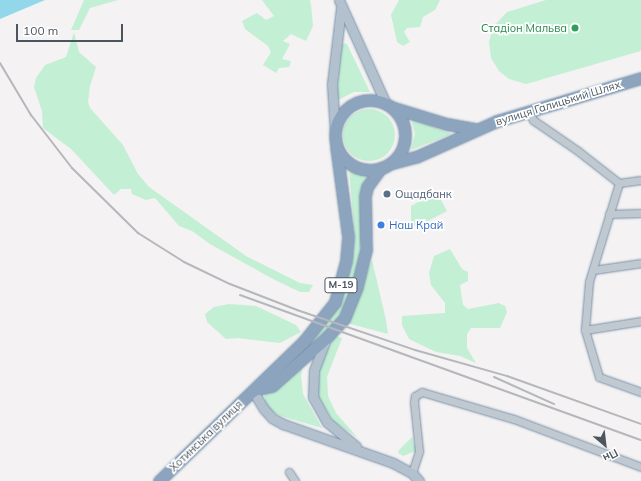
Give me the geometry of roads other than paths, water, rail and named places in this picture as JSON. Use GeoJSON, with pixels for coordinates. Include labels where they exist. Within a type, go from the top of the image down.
{"type":"FeatureCollection","features":[{"type":"Feature","properties":{"kind":"highway","name":"вулиця Галицький Шлях"},"geometry":{"type":"LineString","coordinates":[[385,166],[416,157],[475,129],[641,78]]}},
{"type":"Feature","properties":{"kind":"highway","name":"М-19"},"geometry":{"type":"LineString","coordinates":[[326,338],[344,319],[358,286],[366,249],[365,196],[367,187],[401,150],[405,133],[402,121],[388,105],[370,100],[355,103],[342,113],[335,132],[336,146],[344,159],[352,165],[366,170],[385,166]]}},
{"type":"Feature","properties":{"kind":"highway","name":"вулиця Галицький Шлях"},"geometry":{"type":"LineString","coordinates":[[388,105],[448,124],[475,129]]}},
{"type":"Feature","properties":{"kind":"highway","name":"Хотинська вулиця"},"geometry":{"type":"LineString","coordinates":[[159,481],[304,341],[328,313],[341,286],[346,261],[348,236],[336,146]]}},
{"type":"Feature","properties":{"kind":"highway","name":"Хотинська вулиця"},"geometry":{"type":"LineString","coordinates":[[253,391],[272,386],[326,338]]}},
{"type":"Feature","properties":{"kind":"main road"},"geometry":{"type":"LineString","coordinates":[[340,4],[388,105]]}},
{"type":"Feature","properties":{"kind":"main road"},"geometry":{"type":"LineString","coordinates":[[335,132],[332,84],[340,4]]}},
{"type":"Feature","properties":{"kind":"main road"},"geometry":{"type":"LineString","coordinates":[[326,338],[315,366],[313,397],[326,422],[364,451]]}},
{"type":"Feature","properties":{"kind":"main road"},"geometry":{"type":"LineString","coordinates":[[253,391],[264,409],[272,418],[283,424],[364,451],[412,474],[419,481]]}},
{"type":"Feature","properties":{"kind":"street"},"geometry":{"type":"LineString","coordinates":[[529,112],[533,120],[619,183],[641,180]]}},
{"type":"Feature","properties":{"kind":"street"},"geometry":{"type":"LineString","coordinates":[[619,183],[589,282],[585,330],[599,377],[641,392]]}},
{"type":"Feature","properties":{"kind":"street"},"geometry":{"type":"LineString","coordinates":[[609,214],[641,213]]}},
{"type":"Feature","properties":{"kind":"street"},"geometry":{"type":"LineString","coordinates":[[593,270],[641,263]]}},
{"type":"Feature","properties":{"kind":"street"},"geometry":{"type":"LineString","coordinates":[[585,330],[641,321]]}},
{"type":"Feature","properties":{"kind":"street"},"geometry":{"type":"LineString","coordinates":[[412,474],[419,451],[414,402],[415,396],[422,392],[514,419],[641,467]]}},
{"type":"Feature","properties":{"kind":"street"},"geometry":{"type":"LineString","coordinates":[[289,472],[295,481]]}},
{"type":"Feature","properties":{"kind":"water"},"geometry":{"type":"Polygon","coordinates":[[[0,0],[45,0],[0,19],[0,0]]]}},
{"type":"Feature","properties":{"kind":"railway"},"geometry":{"type":"LineString","coordinates":[[0,63],[31,115],[72,168],[138,233],[184,262],[230,284],[297,310],[415,350],[507,376],[641,424]]}},
{"type":"Feature","properties":{"kind":"railway"},"geometry":{"type":"LineString","coordinates":[[240,295],[641,440]]}},
{"type":"Feature","properties":{"kind":"railway"},"geometry":{"type":"LineString","coordinates":[[494,377],[554,404]]}},
{"type":"Feature","properties":{"kind":"place","name":"Стадіон Мальва"},"geometry":{"type":"Point","coordinates":[575,28]}},
{"type":"Feature","properties":{"kind":"place","name":"Ощадбанк"},"geometry":{"type":"Point","coordinates":[387,194]}},
{"type":"Feature","properties":{"kind":"place","name":"Наш Край"},"geometry":{"type":"Point","coordinates":[381,225]}}]}
